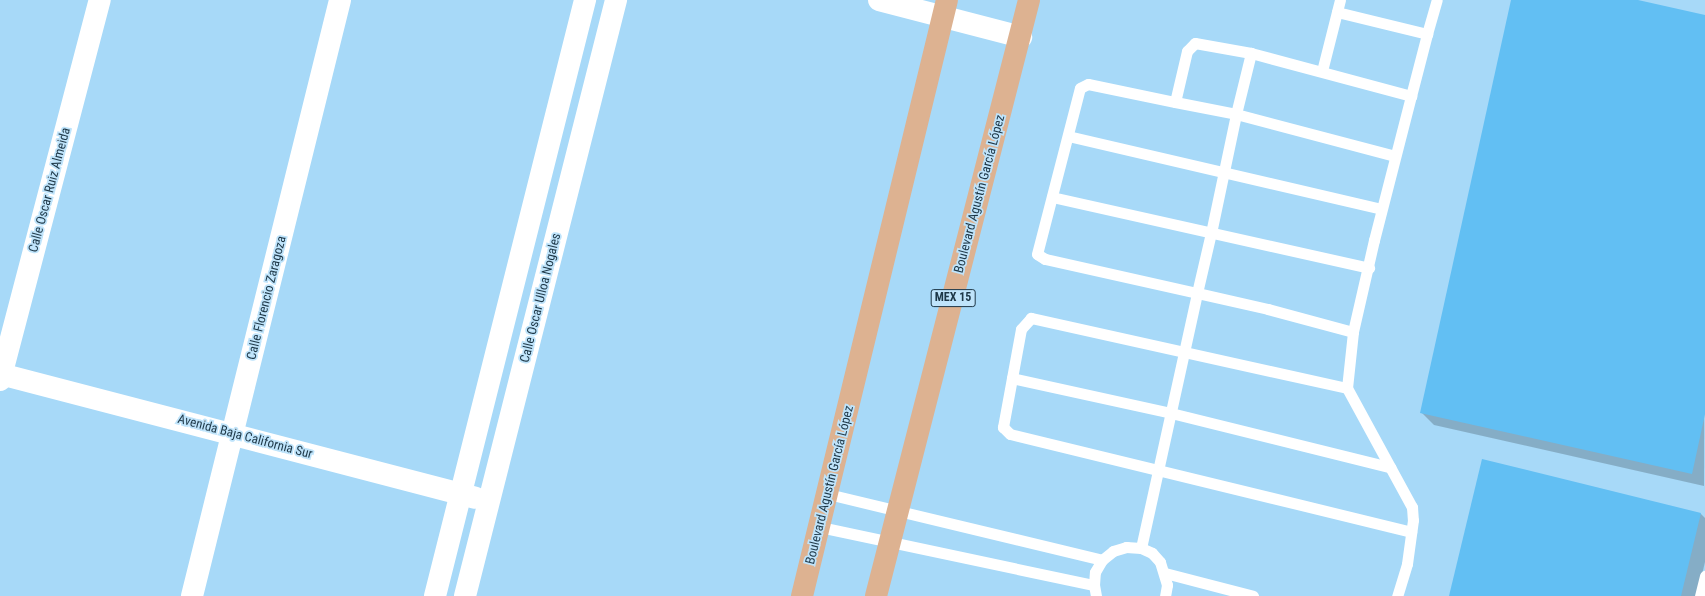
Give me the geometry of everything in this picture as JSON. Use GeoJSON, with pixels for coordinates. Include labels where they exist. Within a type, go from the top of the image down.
{"type":"FeatureCollection","features":[{"type":"Feature","properties":{"kind":"main road","name":"Boulevard Agustín García López"},"geometry":{"type":"LineString","coordinates":[[876,596],[1021,37],[1029,0]]}},
{"type":"Feature","properties":{"kind":"main road","name":"Boulevard Agustín García López"},"geometry":{"type":"LineString","coordinates":[[802,596],[828,494],[944,8]]}},
{"type":"Feature","properties":{"kind":"street","name":"Calle Oscar Ruiz Almeida"},"geometry":{"type":"LineString","coordinates":[[0,376],[100,0]]}},
{"type":"Feature","properties":{"kind":"street","name":"Calle Florencio Zaragoza"},"geometry":{"type":"LineString","coordinates":[[192,596],[340,0]]}},
{"type":"Feature","properties":{"kind":"street"},"geometry":{"type":"LineString","coordinates":[[435,596],[586,0]]}},
{"type":"Feature","properties":{"kind":"street","name":"Calle Oscar Ulloa Nogales"},"geometry":{"type":"LineString","coordinates":[[466,596],[616,0]]}},
{"type":"Feature","properties":{"kind":"street"},"geometry":{"type":"LineString","coordinates":[[879,0],[944,8],[1021,37]]}},
{"type":"Feature","properties":{"kind":"street"},"geometry":{"type":"LineString","coordinates":[[533,207],[562,215]]}},
{"type":"Feature","properties":{"kind":"street","name":"Avenida Baja California Sur"},"geometry":{"type":"LineString","coordinates":[[0,376],[233,434],[490,502]]}},
{"type":"Feature","properties":{"kind":"lane"},"geometry":{"type":"LineString","coordinates":[[1322,72],[1340,0]]}},
{"type":"Feature","properties":{"kind":"lane"},"geometry":{"type":"LineString","coordinates":[[1397,596],[1406,564],[1411,532],[1412,507],[1347,388],[1354,332],[1368,268],[1395,156],[1437,0]]}},
{"type":"Feature","properties":{"kind":"lane"},"geometry":{"type":"LineString","coordinates":[[1337,12],[1427,34]]}},
{"type":"Feature","properties":{"kind":"lane"},"geometry":{"type":"LineString","coordinates":[[1175,102],[1187,51],[1195,42],[1251,53],[1411,96]]}},
{"type":"Feature","properties":{"kind":"lane"},"geometry":{"type":"LineString","coordinates":[[1141,548],[1236,114],[1251,53]]}},
{"type":"Feature","properties":{"kind":"lane"},"geometry":{"type":"LineString","coordinates":[[1354,332],[1197,293],[1040,257],[1038,250],[1080,88],[1083,85],[1236,114],[1395,156]]}},
{"type":"Feature","properties":{"kind":"lane"},"geometry":{"type":"LineString","coordinates":[[1068,136],[1382,209]]}},
{"type":"Feature","properties":{"kind":"lane"},"geometry":{"type":"LineString","coordinates":[[1052,197],[1368,268]]}},
{"type":"Feature","properties":{"kind":"lane"},"geometry":{"type":"LineString","coordinates":[[1347,388],[1031,318],[1020,330],[1003,427],[1010,434],[1411,532]]}},
{"type":"Feature","properties":{"kind":"lane"},"geometry":{"type":"LineString","coordinates":[[1012,378],[1171,413],[1390,467]]}},
{"type":"Feature","properties":{"kind":"lane"},"geometry":{"type":"LineString","coordinates":[[828,494],[1102,560]]}},
{"type":"Feature","properties":{"kind":"lane"},"geometry":{"type":"LineString","coordinates":[[820,527],[890,542],[1095,591],[1095,572],[1102,560],[1113,551],[1126,547],[1141,548],[1152,553],[1160,562],[1165,573],[1167,585],[1165,596]]}},
{"type":"Feature","properties":{"kind":"lane"},"geometry":{"type":"LineString","coordinates":[[1165,573],[1253,596]]}},
{"type":"Feature","properties":{"kind":"lane"},"geometry":{"type":"LineString","coordinates":[[1700,596],[1705,576]]}},
{"type":"Feature","properties":{"kind":"building"},"geometry":{"type":"Polygon","coordinates":[[[1511,0],[1638,0],[1705,15],[1705,414],[1692,474],[1420,413],[1511,0]]]}},
{"type":"Feature","properties":{"kind":"building"},"geometry":{"type":"Polygon","coordinates":[[[1482,459],[1701,513],[1681,596],[1449,596],[1482,459]]]}}]}
